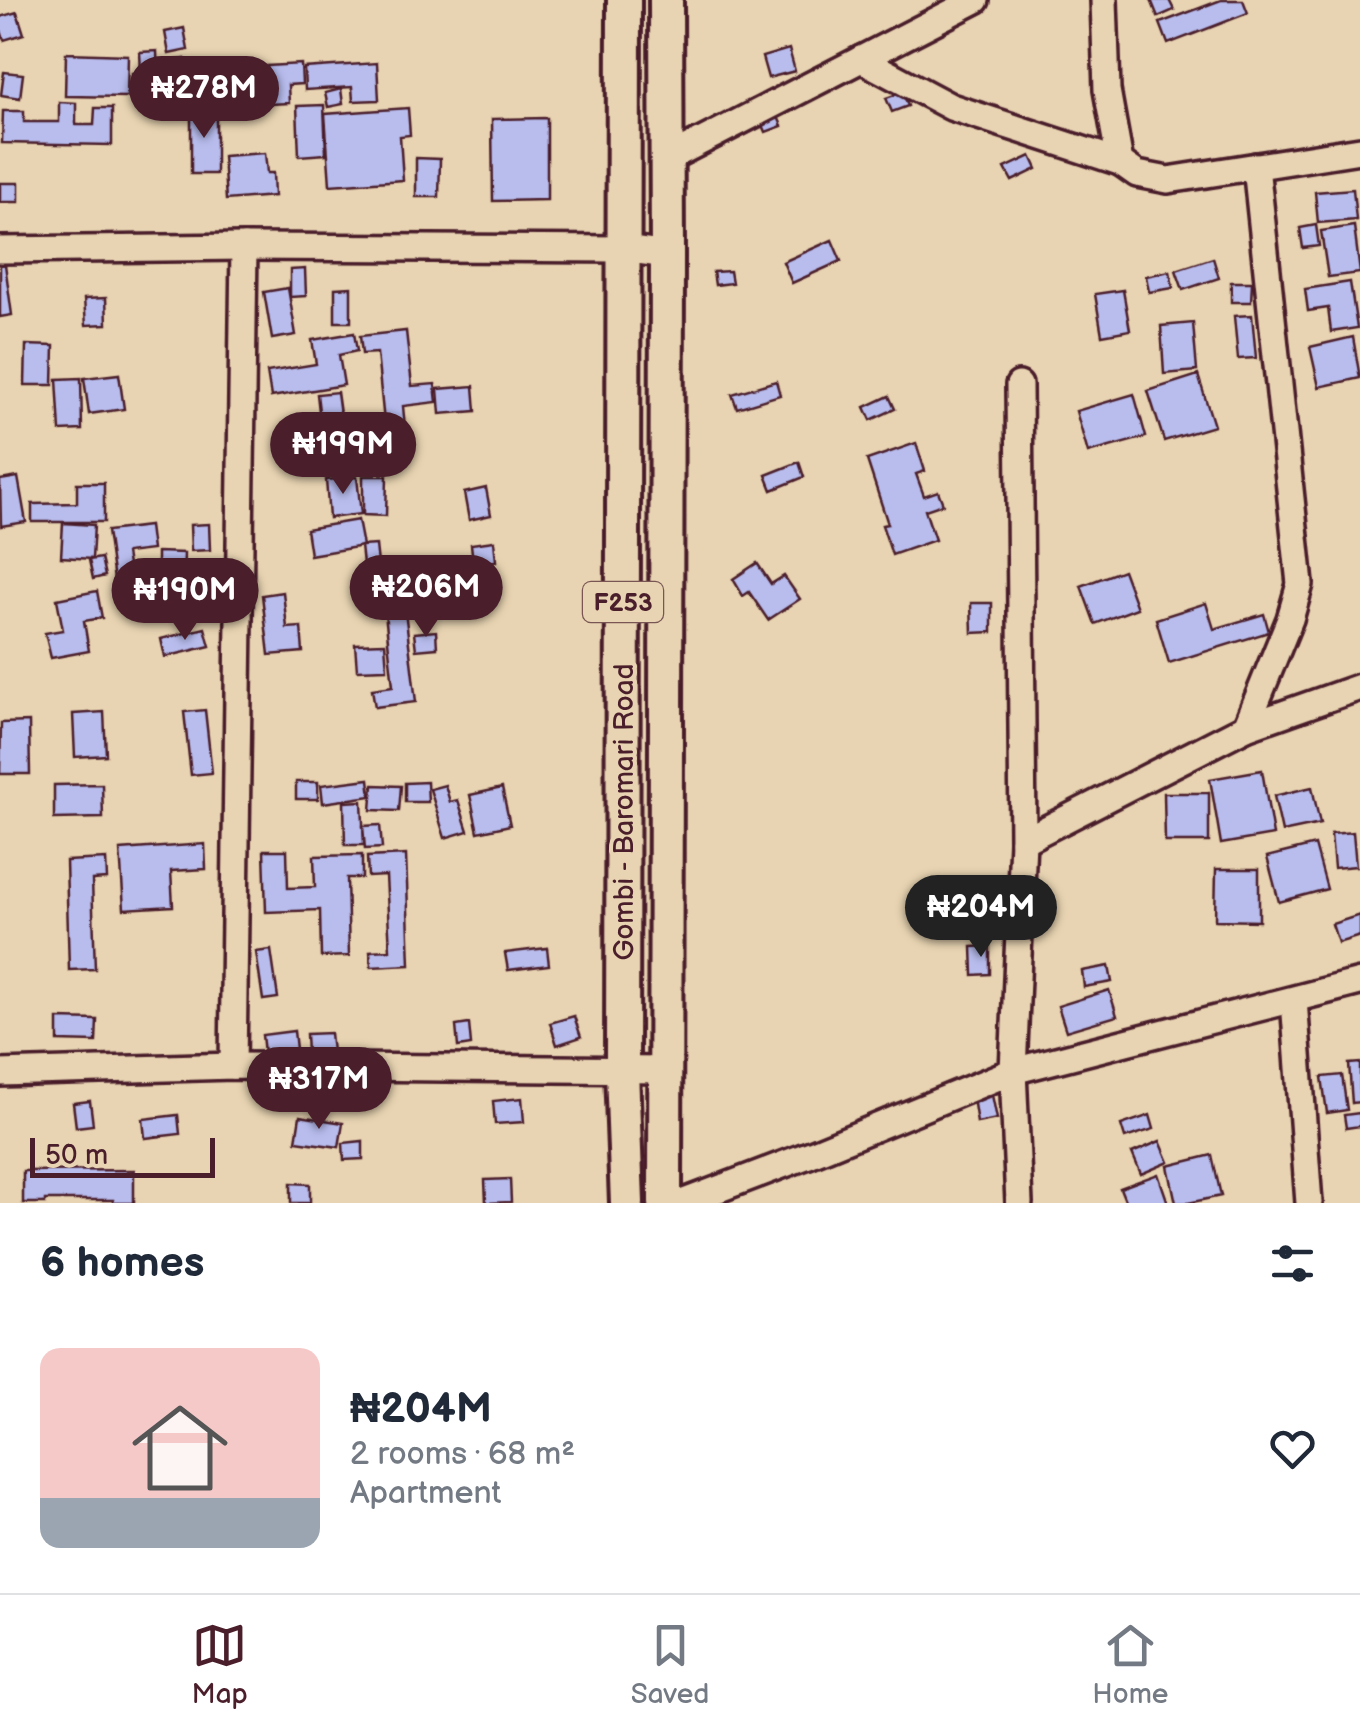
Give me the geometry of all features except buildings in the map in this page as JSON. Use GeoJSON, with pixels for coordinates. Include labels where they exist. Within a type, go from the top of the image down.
{"type":"FeatureCollection","features":[{"type":"Feature","properties":{"kind":"main road","name":"Gombi - Baromari Road"},"geometry":{"type":"LineString","coordinates":[[624,0],[622,1071],[627,1203]]}},
{"type":"Feature","properties":{"kind":"main road","name":"Gombi - Baromari Road"},"geometry":{"type":"LineString","coordinates":[[665,1203],[666,0]]}},
{"type":"Feature","properties":{"kind":"street"},"geometry":{"type":"LineString","coordinates":[[666,159],[976,0]]}},
{"type":"Feature","properties":{"kind":"street"},"geometry":{"type":"LineString","coordinates":[[1104,0],[1107,90],[1120,162]]}},
{"type":"Feature","properties":{"kind":"street"},"geometry":{"type":"LineString","coordinates":[[861,59],[951,107],[1120,162],[1137,174],[1168,180],[1360,150]]}},
{"type":"Feature","properties":{"kind":"street"},"geometry":{"type":"LineString","coordinates":[[1246,727],[1290,619],[1300,584],[1256,166]]}},
{"type":"Feature","properties":{"kind":"street"},"geometry":{"type":"LineString","coordinates":[[233,1066],[244,247]]}},
{"type":"Feature","properties":{"kind":"street"},"geometry":{"type":"LineString","coordinates":[[0,250],[624,249],[667,256]]}},
{"type":"Feature","properties":{"kind":"street"},"geometry":{"type":"LineString","coordinates":[[1019,385],[1022,840],[1013,1070],[1019,1203]]}},
{"type":"Feature","properties":{"kind":"street"},"geometry":{"type":"LineString","coordinates":[[1022,840],[1246,727],[1360,687]]}},
{"type":"Feature","properties":{"kind":"street"},"geometry":{"type":"LineString","coordinates":[[682,1203],[1013,1070],[1360,982]]}},
{"type":"Feature","properties":{"kind":"street"},"geometry":{"type":"LineString","coordinates":[[1294,1000],[1309,1203]]}},
{"type":"Feature","properties":{"kind":"street"},"geometry":{"type":"LineString","coordinates":[[0,1073],[233,1066],[666,1070]]}}]}
